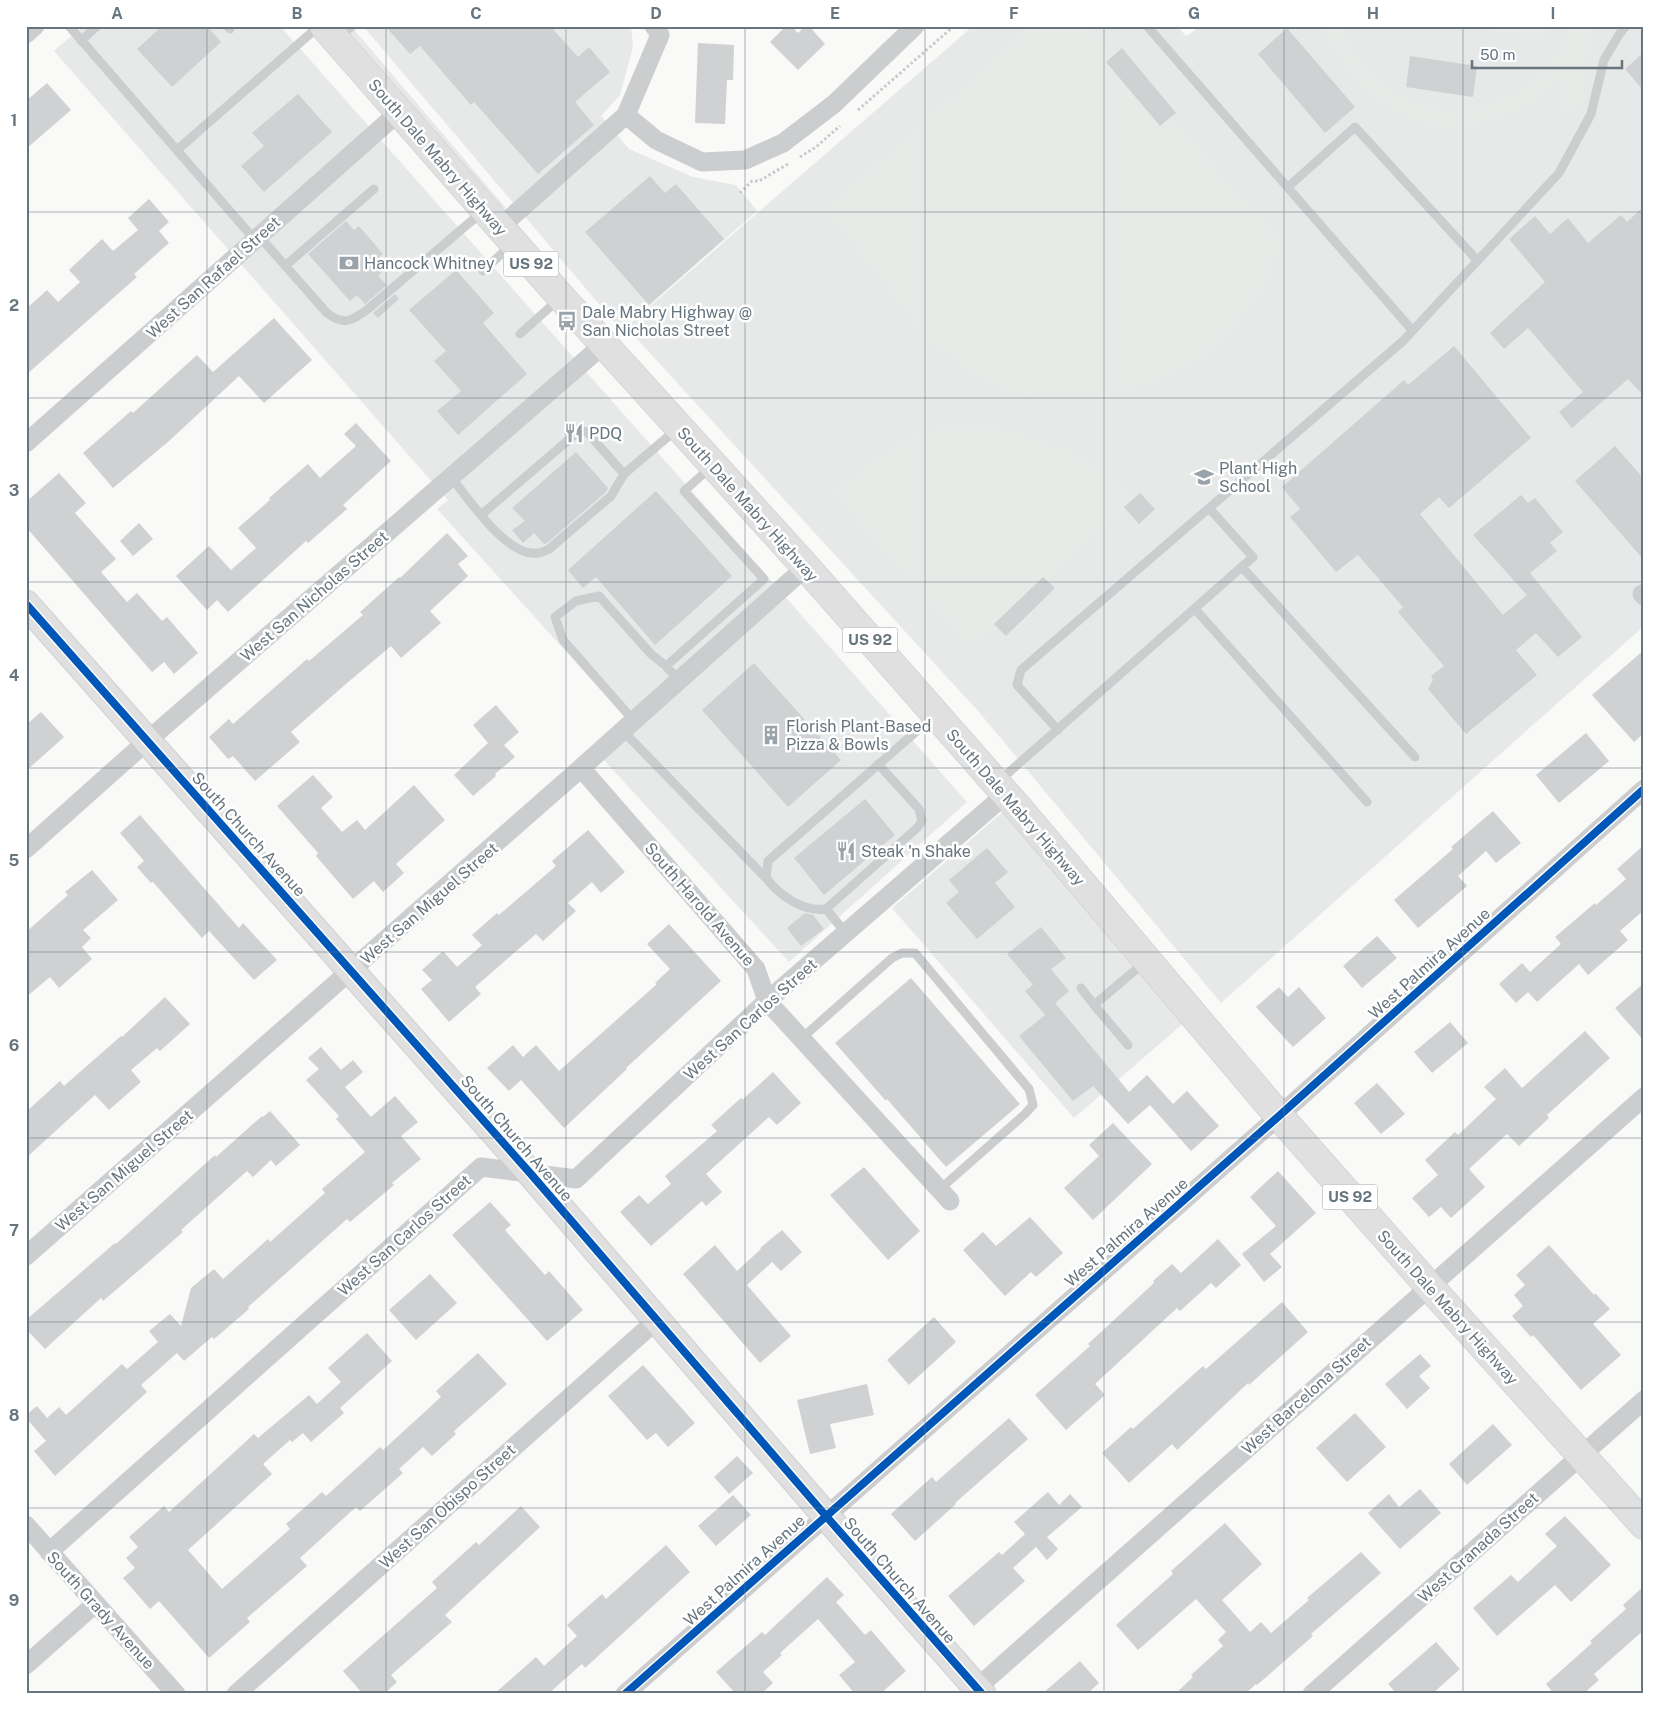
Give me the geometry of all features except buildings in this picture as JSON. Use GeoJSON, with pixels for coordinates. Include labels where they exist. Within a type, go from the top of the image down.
{"type":"FeatureCollection","features":[{"type":"Feature","properties":{"kind":"main road","name":"South Dale Mabry Highway"},"geometry":{"type":"LineString","coordinates":[[333,30],[399,112],[499,227],[936,714],[1279,1116],[1580,1456],[1644,1525]]}},
{"type":"Feature","properties":{"kind":"street"},"geometry":{"type":"LineString","coordinates":[[26,34],[35,26]]}},
{"type":"Feature","properties":{"kind":"street"},"geometry":{"type":"LineString","coordinates":[[499,227],[626,115],[660,35],[654,26]]}},
{"type":"Feature","properties":{"kind":"street"},"geometry":{"type":"LineString","coordinates":[[626,115],[656,140],[702,162],[745,160],[784,143],[834,104],[915,26]]}},
{"type":"Feature","properties":{"kind":"street","name":"West San Rafael Street"},"geometry":{"type":"LineString","coordinates":[[26,443],[399,112]]}},
{"type":"Feature","properties":{"kind":"street","name":"West San Nicholas Street"},"geometry":{"type":"LineString","coordinates":[[26,849],[147,741],[603,345]]}},
{"type":"Feature","properties":{"kind":"street","name":"West San Miguel Street"},"geometry":{"type":"LineString","coordinates":[[26,1256],[629,726],[806,567]]}},
{"type":"Feature","properties":{"kind":"street","name":"South Church Avenue"},"geometry":{"type":"LineString","coordinates":[[26,604],[658,1319],[976,1692]]}},
{"type":"Feature","properties":{"kind":"street","name":"South Harold Avenue"},"geometry":{"type":"LineString","coordinates":[[581,768],[756,969],[768,1000],[945,1195]]}},
{"type":"Feature","properties":{"kind":"street","name":"West San Carlos Street"},"geometry":{"type":"LineString","coordinates":[[49,1552],[481,1167],[576,1179],[768,1000],[846,933],[1001,789]]}},
{"type":"Feature","properties":{"kind":"street","name":"West Palmira Avenue"},"geometry":{"type":"LineString","coordinates":[[625,1694],[1279,1116],[1644,789]]}},
{"type":"Feature","properties":{"kind":"street","name":"West Barcelona Street"},"geometry":{"type":"LineString","coordinates":[[976,1692],[1429,1286],[1644,1097]]}},
{"type":"Feature","properties":{"kind":"street","name":"West San Obispo Street"},"geometry":{"type":"LineString","coordinates":[[236,1694],[658,1319]]}},
{"type":"Feature","properties":{"kind":"street","name":"West Granada Street"},"geometry":{"type":"LineString","coordinates":[[1312,1694],[1644,1400]]}},
{"type":"Feature","properties":{"kind":"street","name":"South Grady Avenue"},"geometry":{"type":"LineString","coordinates":[[26,1525],[176,1694]]}},
{"type":"Feature","properties":{"kind":"street"},"geometry":{"type":"LineString","coordinates":[[26,1666],[95,1604]]}},
{"type":"Feature","properties":{"kind":"lane"},"geometry":{"type":"LineString","coordinates":[[69,26],[257,238],[327,313],[341,321],[354,319],[368,309],[432,255],[499,227]]}},
{"type":"Feature","properties":{"kind":"lane"},"geometry":{"type":"LineString","coordinates":[[81,41],[98,26]]}},
{"type":"Feature","properties":{"kind":"lane"},"geometry":{"type":"LineString","coordinates":[[1147,26],[1412,330]]}},
{"type":"Feature","properties":{"kind":"lane"},"geometry":{"type":"LineString","coordinates":[[1058,730],[1017,685],[1021,670],[1403,341],[1559,172],[1591,114],[1604,60],[1626,26]]}},
{"type":"Feature","properties":{"kind":"lane"},"geometry":{"type":"LineString","coordinates":[[177,150],[333,30]]}},
{"type":"Feature","properties":{"kind":"lane"},"geometry":{"type":"LineString","coordinates":[[1288,187],[1355,127],[1477,260]]}},
{"type":"Feature","properties":{"kind":"lane"},"geometry":{"type":"LineString","coordinates":[[285,266],[374,189]]}},
{"type":"Feature","properties":{"kind":"lane"},"geometry":{"type":"LineString","coordinates":[[483,271],[499,227]]}},
{"type":"Feature","properties":{"kind":"lane"},"geometry":{"type":"LineString","coordinates":[[520,334],[561,297]]}},
{"type":"Feature","properties":{"kind":"lane"},"geometry":{"type":"LineString","coordinates":[[451,477],[495,532],[509,543],[527,552],[538,553],[549,549],[611,496],[624,474],[679,428]]}},
{"type":"Feature","properties":{"kind":"lane"},"geometry":{"type":"LineString","coordinates":[[481,515],[580,430],[587,432],[624,474]]}},
{"type":"Feature","properties":{"kind":"lane"},"geometry":{"type":"LineString","coordinates":[[666,666],[764,579],[684,491],[713,465]]}},
{"type":"Feature","properties":{"kind":"lane"},"geometry":{"type":"LineString","coordinates":[[1001,789],[1058,730],[1253,557],[1209,508]]}},
{"type":"Feature","properties":{"kind":"lane"},"geometry":{"type":"LineString","coordinates":[[1242,567],[1415,757]]}},
{"type":"Feature","properties":{"kind":"lane"},"geometry":{"type":"LineString","coordinates":[[679,681],[666,666],[651,654],[599,596],[576,601],[555,617],[562,640],[629,726],[773,886],[788,899],[815,910],[826,909],[917,828],[922,821],[919,809],[878,764]]}},
{"type":"Feature","properties":{"kind":"lane"},"geometry":{"type":"LineString","coordinates":[[1195,609],[1367,802]]}},
{"type":"Feature","properties":{"kind":"lane"},"geometry":{"type":"LineString","coordinates":[[766,878],[768,861],[936,714]]}},
{"type":"Feature","properties":{"kind":"lane"},"geometry":{"type":"LineString","coordinates":[[826,909],[846,933]]}},
{"type":"Feature","properties":{"kind":"lane"},"geometry":{"type":"LineString","coordinates":[[802,1038],[892,958],[902,953],[915,954],[1029,1090],[1033,1105],[945,1195]]}},
{"type":"Feature","properties":{"kind":"lane"},"geometry":{"type":"LineString","coordinates":[[1094,1005],[1148,961]]}},
{"type":"Feature","properties":{"kind":"lane"},"geometry":{"type":"LineString","coordinates":[[1081,988],[1128,1045]]}},
{"type":"Feature","properties":{"kind":"shaded area"},"geometry":{"type":"Polygon","coordinates":[[[83,26],[280,26],[967,802],[789,962],[603,759],[636,729],[437,509],[448,500],[54,51],[83,26]]]}},
{"type":"Feature","properties":{"kind":"shaded area"},"geometry":{"type":"Polygon","coordinates":[[[338,26],[351,26],[506,208],[500,213],[338,26]]]}},
{"type":"Feature","properties":{"kind":"shaded area"},"geometry":{"type":"Polygon","coordinates":[[[363,26],[631,26],[633,47],[620,95],[601,116],[629,149],[693,177],[736,185],[757,211],[621,330],[363,26]]]}},
{"type":"Feature","properties":{"kind":"shaded area","name":"Plant High School"},"geometry":{"type":"Polygon","coordinates":[[[973,26],[1177,26],[1186,36],[1202,26],[1644,26],[1644,626],[1221,1003],[978,711],[626,327],[973,26]]]}},
{"type":"Feature","properties":{"kind":"shaded area"},"geometry":{"type":"Polygon","coordinates":[[[1032,26],[1087,26],[1281,242],[1266,283],[1237,322],[1200,360],[1163,379],[1090,401],[1042,400],[996,387],[934,345],[826,209],[1032,26]]]}},
{"type":"Feature","properties":{"kind":"shaded area"},"geometry":{"type":"Polygon","coordinates":[[[1323,26],[1339,26],[1357,59],[1372,77],[1383,86],[1421,106],[1454,110],[1488,105],[1521,91],[1535,81],[1550,64],[1560,49],[1569,26],[1591,26],[1579,110],[1559,108],[1563,72],[1535,99],[1512,113],[1477,124],[1443,128],[1414,120],[1388,106],[1352,74],[1325,33],[1323,26]]]}},
{"type":"Feature","properties":{"kind":"shaded area"},"geometry":{"type":"Polygon","coordinates":[[[1462,26],[1547,26],[1545,38],[1462,26]]]}},
{"type":"Feature","properties":{"kind":"shaded area"},"geometry":{"type":"Polygon","coordinates":[[[953,426],[994,426],[1071,452],[1114,480],[1133,501],[970,645],[833,493],[889,450],[915,436],[953,426]]]}},
{"type":"Feature","properties":{"kind":"shaded area"},"geometry":{"type":"Polygon","coordinates":[[[1005,810],[1186,1021],[1074,1118],[892,908],[1005,810]]]}},
{"type":"Feature","properties":{"kind":"cycle path"},"geometry":{"type":"LineString","coordinates":[[26,604],[530,1173],[982,1694]]}},
{"type":"Feature","properties":{"kind":"cycle path"},"geometry":{"type":"LineString","coordinates":[[625,1694],[1279,1116],[1644,789]]}},
{"type":"Feature","properties":{"kind":"place","name":"Hancock Whitney"},"geometry":{"type":"Point","coordinates":[349,263]}},
{"type":"Feature","properties":{"kind":"place","name":"Dale Mabry Highway @ San Nicholas Street"},"geometry":{"type":"Point","coordinates":[567,321]}},
{"type":"Feature","properties":{"kind":"place","name":"PDQ"},"geometry":{"type":"Point","coordinates":[574,433]}},
{"type":"Feature","properties":{"kind":"place","name":"Plant High School"},"geometry":{"type":"Point","coordinates":[1204,477]}},
{"type":"Feature","properties":{"kind":"place","name":"Florish Plant-Based Pizza & Bowls"},"geometry":{"type":"Point","coordinates":[771,735]}},
{"type":"Feature","properties":{"kind":"place","name":"Steak 'n Shake"},"geometry":{"type":"Point","coordinates":[846,851]}}]}
